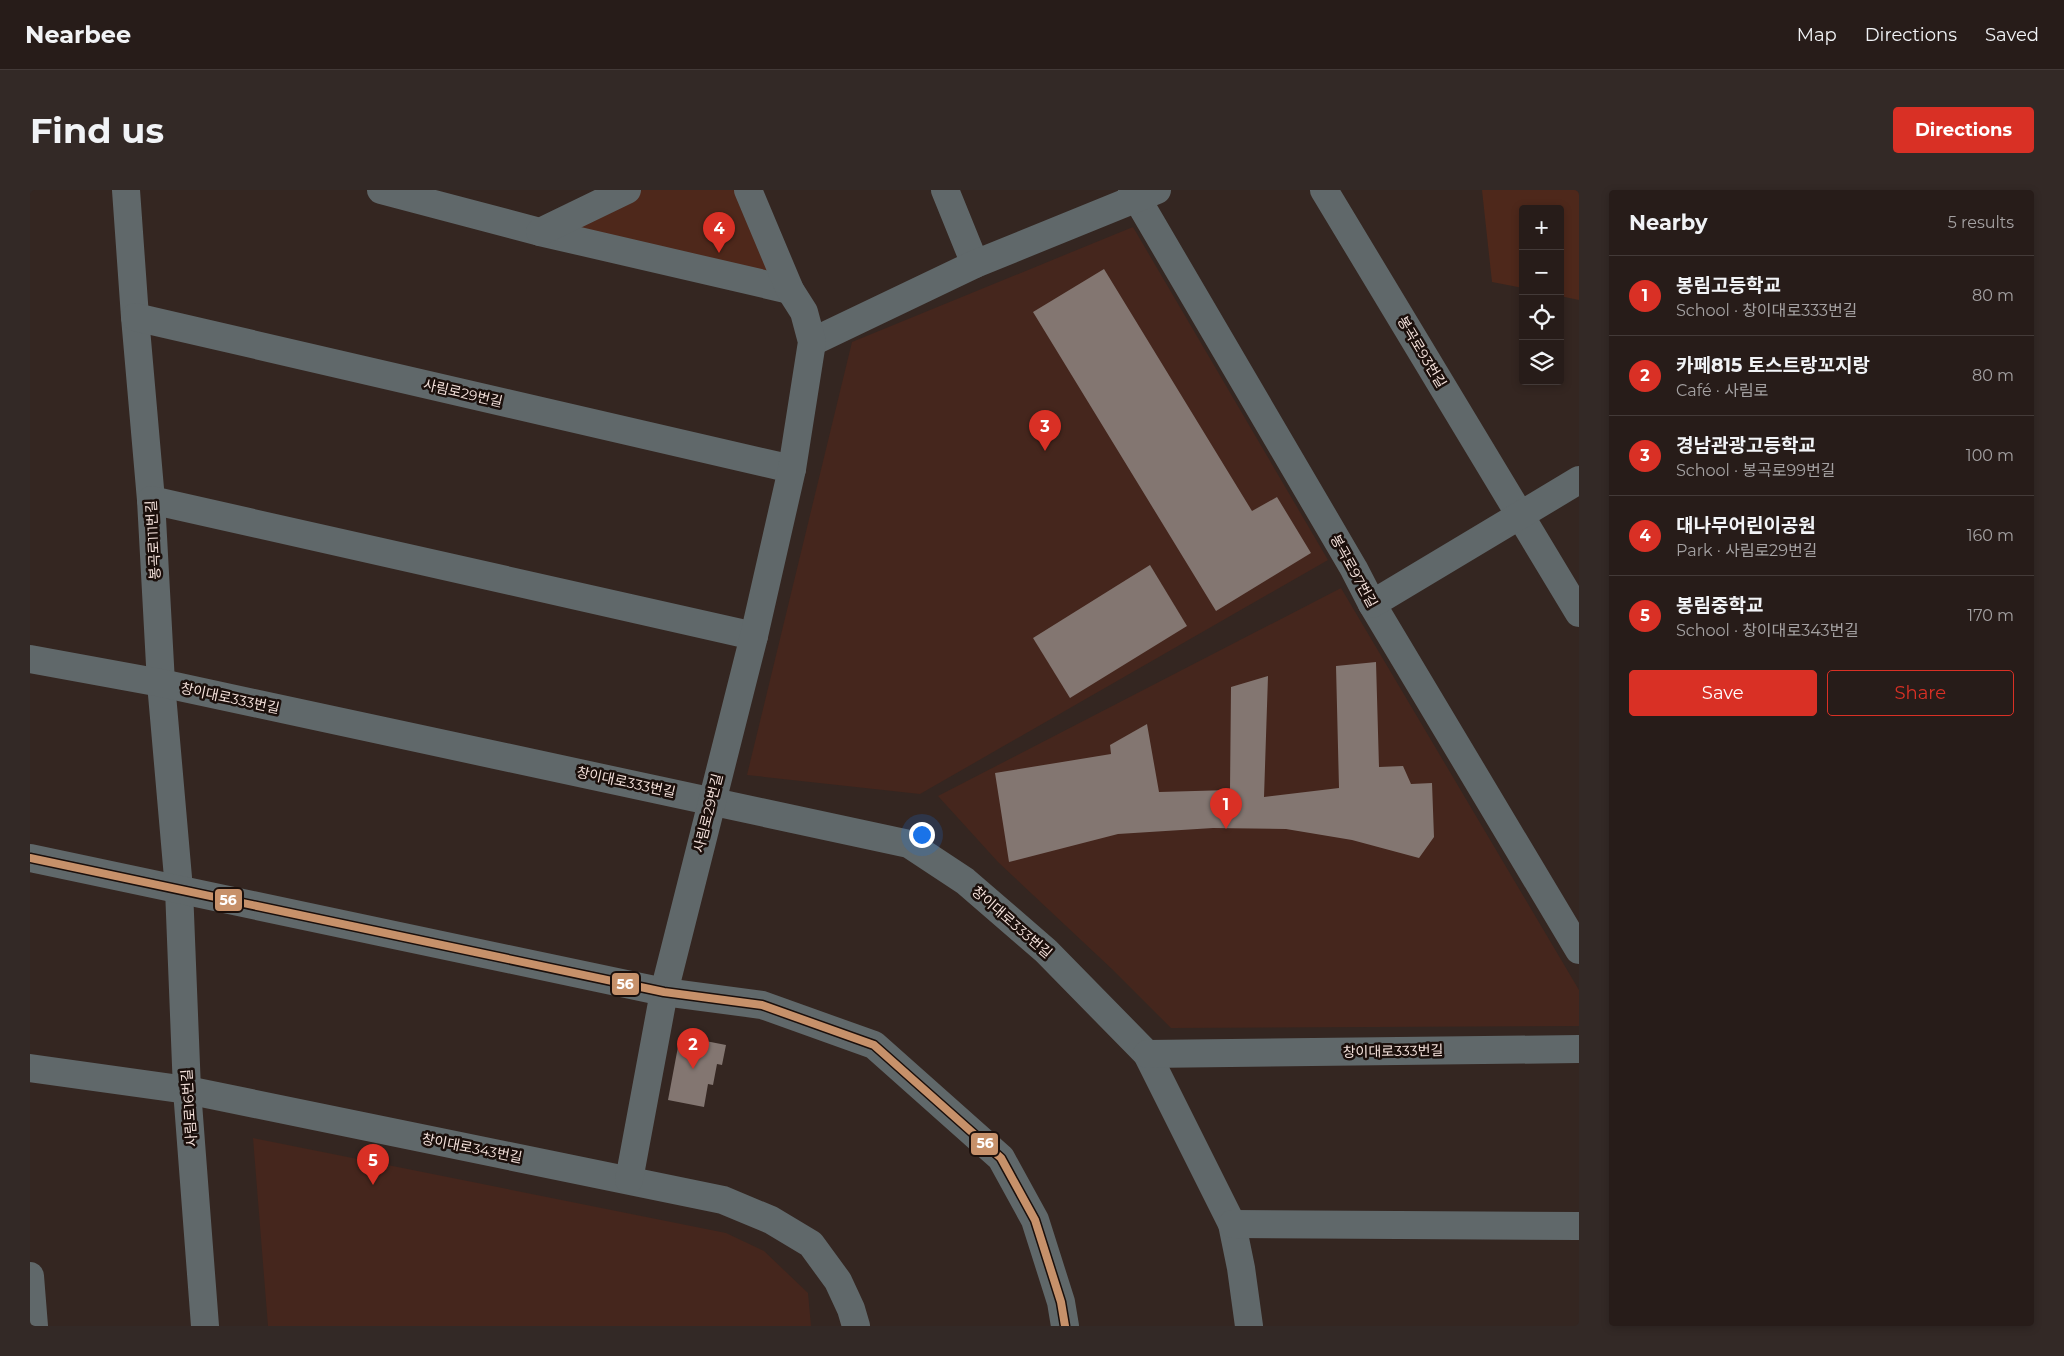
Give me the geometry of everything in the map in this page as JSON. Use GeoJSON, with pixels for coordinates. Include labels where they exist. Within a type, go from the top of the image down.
{"type":"FeatureCollection","features":[{"type":"Feature","properties":{"kind":"street","name":"봉곡로111번길"},"geometry":{"type":"LineString","coordinates":[[126,190],[151,500],[161,683],[179,889]]}},
{"type":"Feature","properties":{"kind":"street"},"geometry":{"type":"LineString","coordinates":[[381,190],[540,232],[790,290]]}},
{"type":"Feature","properties":{"kind":"street"},"geometry":{"type":"LineString","coordinates":[[540,232],[627,190]]}},
{"type":"Feature","properties":{"kind":"street","name":"사림로29번길"},"geometry":{"type":"LineString","coordinates":[[629,1180],[664,992],[754,636],[792,469],[812,342],[804,312],[790,290],[748,190]]}},
{"type":"Feature","properties":{"kind":"street"},"geometry":{"type":"LineString","coordinates":[[945,190],[975,264]]}},
{"type":"Feature","properties":{"kind":"street","name":"봉곡로93번길"},"geometry":{"type":"LineString","coordinates":[[1324,190],[1579,613]]}},
{"type":"Feature","properties":{"kind":"street"},"geometry":{"type":"LineString","coordinates":[[812,342],[975,264],[1142,193]]}},
{"type":"Feature","properties":{"kind":"street","name":"봉곡로97번길"},"geometry":{"type":"LineString","coordinates":[[1142,193],[1372,604],[1579,950]]}},
{"type":"Feature","properties":{"kind":"street","name":"사림로29번길"},"geometry":{"type":"LineString","coordinates":[[135,317],[792,469]]}},
{"type":"Feature","properties":{"kind":"street"},"geometry":{"type":"LineString","coordinates":[[1372,604],[1579,480]]}},
{"type":"Feature","properties":{"kind":"street"},"geometry":{"type":"LineString","coordinates":[[151,500],[754,636]]}},
{"type":"Feature","properties":{"kind":"street","name":"창이대로333번길"},"geometry":{"type":"LineString","coordinates":[[30,659],[161,683],[909,844],[965,881],[1046,951],[1147,1054],[1232,1224],[1242,1268],[1248,1326]]}},
{"type":"Feature","properties":{"kind":"street"},"geometry":{"type":"LineString","coordinates":[[30,858],[664,992],[762,1005],[874,1045],[1001,1158],[1035,1220],[1061,1302],[1065,1326]]}},
{"type":"Feature","properties":{"kind":"street","name":"사림로16번길"},"geometry":{"type":"LineString","coordinates":[[179,889],[187,1090],[205,1326]]}},
{"type":"Feature","properties":{"kind":"street","name":"창이대로333번길"},"geometry":{"type":"LineString","coordinates":[[1147,1054],[1579,1049]]}},
{"type":"Feature","properties":{"kind":"street","name":"창이대로343번길"},"geometry":{"type":"LineString","coordinates":[[30,1068],[187,1090],[723,1200],[771,1220],[811,1244],[838,1281],[852,1310],[856,1326]]}},
{"type":"Feature","properties":{"kind":"street"},"geometry":{"type":"LineString","coordinates":[[1232,1224],[1579,1226]]}},
{"type":"Feature","properties":{"kind":"street"},"geometry":{"type":"LineString","coordinates":[[30,1276],[34,1326]]}},
{"type":"Feature","properties":{"kind":"shaded area"},"geometry":{"type":"Polygon","coordinates":[[[642,190],[743,190],[777,276],[563,230],[642,190]]]}},
{"type":"Feature","properties":{"kind":"shaded area"},"geometry":{"type":"Polygon","coordinates":[[[1482,190],[1579,190],[1579,300],[1564,297],[1564,205],[1519,205],[1519,287],[1492,282],[1482,190]]]}},
{"type":"Feature","properties":{"kind":"shaded area"},"geometry":{"type":"Polygon","coordinates":[[[1133,227],[1328,560],[920,794],[747,775],[852,342],[1133,227]]]}},
{"type":"Feature","properties":{"kind":"shaded area"},"geometry":{"type":"Polygon","coordinates":[[[1341,588],[1579,990],[1579,1026],[1171,1028],[1113,970],[998,862],[938,796],[1341,588]]]}},
{"type":"Feature","properties":{"kind":"shaded area"},"geometry":{"type":"Polygon","coordinates":[[[253,1138],[726,1233],[764,1251],[808,1293],[811,1326],[268,1326],[253,1138]]]}},
{"type":"Feature","properties":{"kind":"building"},"geometry":{"type":"Polygon","coordinates":[[[1104,269],[1252,511],[1277,497],[1311,553],[1216,611],[1033,312],[1104,269]]]}},
{"type":"Feature","properties":{"kind":"building"},"geometry":{"type":"Polygon","coordinates":[[[1150,565],[1187,626],[1070,698],[1033,638],[1150,565]]]}},
{"type":"Feature","properties":{"kind":"building"},"geometry":{"type":"Polygon","coordinates":[[[1376,662],[1379,767],[1403,766],[1411,784],[1432,783],[1434,837],[1419,858],[1352,840],[1286,829],[1213,828],[1118,834],[1009,862],[995,773],[1111,754],[1110,745],[1147,724],[1159,792],[1230,790],[1231,687],[1268,676],[1264,797],[1339,788],[1336,666],[1376,662]]]}},
{"type":"Feature","properties":{"kind":"building"},"geometry":{"type":"Polygon","coordinates":[[[680,1036],[726,1045],[722,1065],[717,1064],[713,1085],[708,1084],[704,1107],[668,1100],[680,1036]]]}},
{"type":"Feature","properties":{"kind":"transit line","name":"56"},"geometry":{"type":"LineString","coordinates":[[30,858],[664,992],[762,1005],[874,1045],[1001,1158],[1035,1220],[1061,1302],[1065,1326]]}},
{"type":"Feature","properties":{"kind":"place","name":"대나무어린이공원"},"geometry":{"type":"Point","coordinates":[719,253]}},
{"type":"Feature","properties":{"kind":"place","name":"경남관광고등학교"},"geometry":{"type":"Point","coordinates":[1045,451]}},
{"type":"Feature","properties":{"kind":"place","name":"봉림고등학교"},"geometry":{"type":"Point","coordinates":[1226,829]}},
{"type":"Feature","properties":{"kind":"place","name":"카페815 토스트랑꼬지랑"},"geometry":{"type":"Point","coordinates":[693,1069]}},
{"type":"Feature","properties":{"kind":"place","name":"봉림중학교"},"geometry":{"type":"Point","coordinates":[373,1185]}}]}
